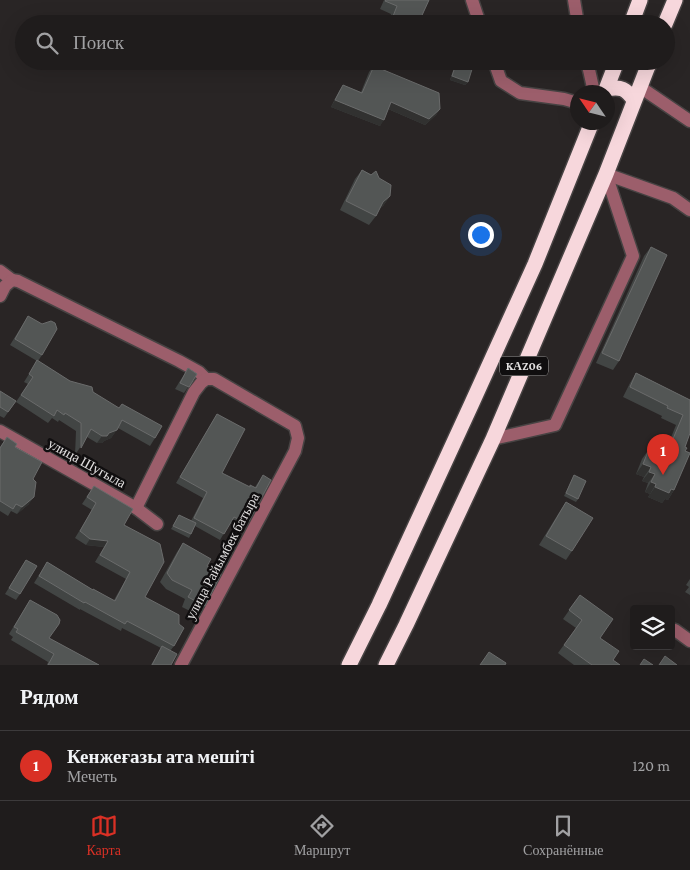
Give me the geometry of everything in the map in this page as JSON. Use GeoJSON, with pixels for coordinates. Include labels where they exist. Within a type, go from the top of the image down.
{"type":"FeatureCollection","features":[{"type":"Feature","properties":{"kind":"highway"},"geometry":{"type":"LineString","coordinates":[[634,15],[640,0]]}},
{"type":"Feature","properties":{"kind":"highway"},"geometry":{"type":"LineString","coordinates":[[669,15],[675,0]]}},
{"type":"Feature","properties":{"kind":"highway"},"geometry":{"type":"LineString","coordinates":[[605,85],[612,70]]}},
{"type":"Feature","properties":{"kind":"highway","name":"KАZ06"},"geometry":{"type":"LineString","coordinates":[[386,665],[493,438],[606,174],[646,70]]}},
{"type":"Feature","properties":{"kind":"highway"},"geometry":{"type":"LineString","coordinates":[[615,88],[623,88],[630,95],[637,94]]}},
{"type":"Feature","properties":{"kind":"highway","name":"KАZ06"},"geometry":{"type":"LineString","coordinates":[[349,665],[379,605],[535,264],[589,130]]}},
{"type":"Feature","properties":{"kind":"street"},"geometry":{"type":"LineString","coordinates":[[472,0],[477,15]]}},
{"type":"Feature","properties":{"kind":"street"},"geometry":{"type":"LineString","coordinates":[[574,0],[576,15]]}},
{"type":"Feature","properties":{"kind":"street"},"geometry":{"type":"LineString","coordinates":[[497,70],[501,82],[520,93],[570,101]]}},
{"type":"Feature","properties":{"kind":"street"},"geometry":{"type":"LineString","coordinates":[[592,70],[599,85]]}},
{"type":"Feature","properties":{"kind":"street"},"geometry":{"type":"LineString","coordinates":[[637,94],[690,121]]}},
{"type":"Feature","properties":{"kind":"street"},"geometry":{"type":"LineString","coordinates":[[606,174],[673,198],[690,210]]}},
{"type":"Feature","properties":{"kind":"street"},"geometry":{"type":"LineString","coordinates":[[493,438],[554,425],[632,256],[606,174]]}},
{"type":"Feature","properties":{"kind":"street","name":"улица Райымбек батыра"},"geometry":{"type":"LineString","coordinates":[[0,271],[12,280],[18,281],[179,361],[199,372],[206,379],[214,379],[295,426],[298,438],[295,451],[180,665]]}},
{"type":"Feature","properties":{"kind":"street"},"geometry":{"type":"LineString","coordinates":[[0,296],[5,286],[12,280]]}},
{"type":"Feature","properties":{"kind":"street"},"geometry":{"type":"LineString","coordinates":[[136,508],[194,392],[206,379]]}},
{"type":"Feature","properties":{"kind":"street","name":"улица Шугыла"},"geometry":{"type":"LineString","coordinates":[[0,431],[136,508],[157,524]]}},
{"type":"Feature","properties":{"kind":"street"},"geometry":{"type":"LineString","coordinates":[[675,630],[690,641]]}},
{"type":"Feature","properties":{"kind":"building"},"geometry":{"type":"Polygon","coordinates":[[[429,0],[422,15],[394,15],[397,6],[385,1],[429,0]]]}},
{"type":"Feature","properties":{"kind":"building"},"geometry":{"type":"Polygon","coordinates":[[[372,70],[384,70],[439,93],[440,109],[429,119],[391,102],[384,120],[335,100],[343,85],[362,93],[372,70]]]}},
{"type":"Feature","properties":{"kind":"building"},"geometry":{"type":"Polygon","coordinates":[[[454,70],[472,70],[468,82],[452,76],[454,70]]]}},
{"type":"Feature","properties":{"kind":"building"},"geometry":{"type":"Polygon","coordinates":[[[362,170],[371,175],[376,171],[379,178],[391,185],[390,196],[383,202],[376,216],[346,201],[362,170]]]}},
{"type":"Feature","properties":{"kind":"building"},"geometry":{"type":"Polygon","coordinates":[[[651,247],[667,255],[619,361],[602,353],[651,247]]]}},
{"type":"Feature","properties":{"kind":"building"},"geometry":{"type":"Polygon","coordinates":[[[28,316],[42,324],[51,321],[55,323],[57,329],[42,355],[15,339],[28,316]]]}},
{"type":"Feature","properties":{"kind":"building"},"geometry":{"type":"Polygon","coordinates":[[[37,360],[70,381],[92,387],[93,392],[119,408],[122,404],[162,426],[155,438],[122,420],[117,430],[109,433],[107,436],[102,436],[91,429],[81,448],[81,423],[57,410],[54,416],[21,395],[33,377],[29,374],[37,360]]]}},
{"type":"Feature","properties":{"kind":"building"},"geometry":{"type":"Polygon","coordinates":[[[188,368],[197,374],[189,387],[180,383],[188,368]]]}},
{"type":"Feature","properties":{"kind":"building"},"geometry":{"type":"Polygon","coordinates":[[[636,373],[690,400],[690,433],[685,451],[690,453],[674,490],[671,489],[669,493],[655,487],[656,484],[651,482],[655,474],[649,472],[651,467],[643,464],[649,449],[656,452],[658,446],[663,449],[665,444],[670,446],[683,415],[630,387],[636,373]]]}},
{"type":"Feature","properties":{"kind":"building"},"geometry":{"type":"Polygon","coordinates":[[[0,391],[16,401],[8,412],[0,407],[0,391]]]}},
{"type":"Feature","properties":{"kind":"building"},"geometry":{"type":"Polygon","coordinates":[[[217,414],[245,429],[222,473],[250,487],[250,485],[256,488],[263,475],[271,480],[249,521],[239,516],[238,519],[234,517],[224,534],[194,518],[207,492],[180,477],[217,414]]]}},
{"type":"Feature","properties":{"kind":"building"},"geometry":{"type":"Polygon","coordinates":[[[7,437],[17,444],[15,447],[42,462],[33,479],[36,482],[34,497],[22,507],[16,504],[13,509],[0,501],[0,448],[7,437]]]}},
{"type":"Feature","properties":{"kind":"building"},"geometry":{"type":"Polygon","coordinates":[[[574,475],[586,481],[578,499],[566,493],[574,475]]]}},
{"type":"Feature","properties":{"kind":"building"},"geometry":{"type":"Polygon","coordinates":[[[94,486],[133,509],[124,525],[160,544],[164,562],[145,597],[179,615],[179,624],[184,628],[174,646],[127,621],[125,624],[84,603],[39,576],[47,562],[115,601],[130,572],[100,555],[108,541],[90,539],[80,531],[96,503],[87,497],[94,486]]]}},
{"type":"Feature","properties":{"kind":"building"},"geometry":{"type":"Polygon","coordinates":[[[566,502],[593,518],[572,551],[546,536],[566,502]]]}},
{"type":"Feature","properties":{"kind":"building"},"geometry":{"type":"Polygon","coordinates":[[[179,515],[196,523],[191,534],[173,526],[179,515]]]}},
{"type":"Feature","properties":{"kind":"building"},"geometry":{"type":"Polygon","coordinates":[[[183,543],[211,559],[207,566],[221,574],[205,606],[188,597],[192,590],[172,580],[167,573],[183,543]]]}},
{"type":"Feature","properties":{"kind":"building"},"geometry":{"type":"Polygon","coordinates":[[[26,560],[37,566],[20,594],[9,588],[26,560]]]}},
{"type":"Feature","properties":{"kind":"building"},"geometry":{"type":"Polygon","coordinates":[[[580,595],[613,619],[600,638],[619,651],[613,660],[620,665],[592,665],[564,645],[582,620],[569,610],[580,595]]]}},
{"type":"Feature","properties":{"kind":"building"},"geometry":{"type":"Polygon","coordinates":[[[30,600],[57,615],[60,620],[49,638],[99,665],[48,665],[54,654],[16,632],[18,629],[14,627],[30,600]]]}},
{"type":"Feature","properties":{"kind":"building"},"geometry":{"type":"Polygon","coordinates":[[[162,646],[177,654],[171,665],[152,665],[162,646]]]}},
{"type":"Feature","properties":{"kind":"building"},"geometry":{"type":"Polygon","coordinates":[[[489,652],[506,663],[505,665],[480,665],[489,652]]]}},
{"type":"Feature","properties":{"kind":"building"},"geometry":{"type":"Polygon","coordinates":[[[665,656],[677,665],[659,665],[665,656]]]}},
{"type":"Feature","properties":{"kind":"building"},"geometry":{"type":"Polygon","coordinates":[[[644,659],[653,665],[640,665],[644,659]]]}},
{"type":"Feature","properties":{"kind":"place","name":"Кенжеғазы ата мешіті"},"geometry":{"type":"Point","coordinates":[663,475]}}]}
